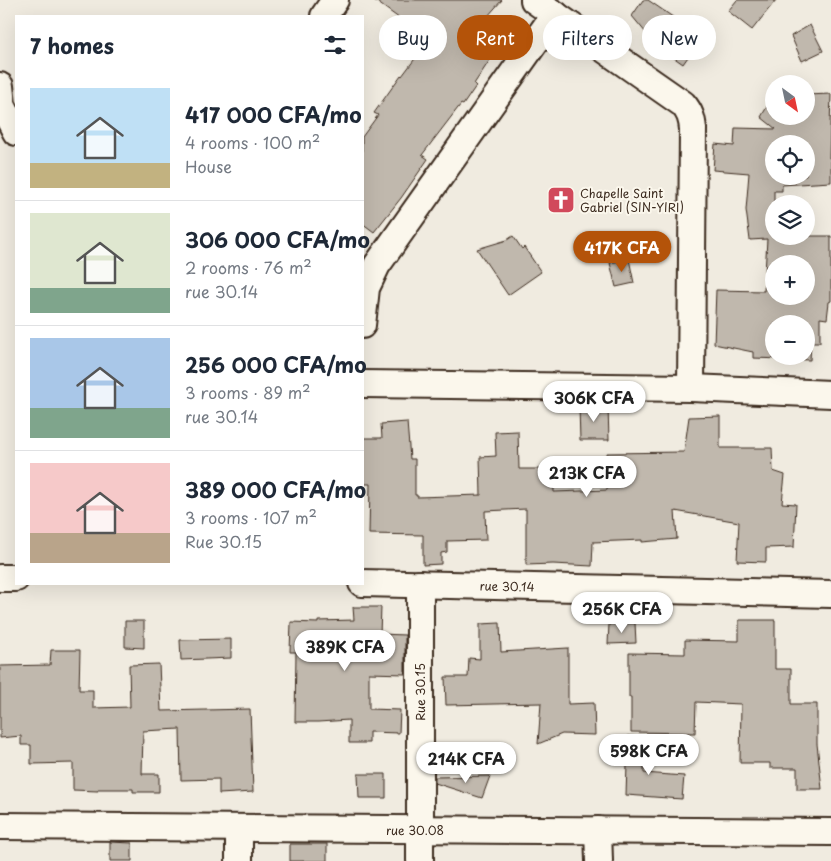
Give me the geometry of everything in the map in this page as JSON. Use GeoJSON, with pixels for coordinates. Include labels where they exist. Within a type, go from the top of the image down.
{"type":"FeatureCollection","features":[{"type":"Feature","properties":{"kind":"street"},"geometry":{"type":"LineString","coordinates":[[325,15],[335,0]]}},
{"type":"Feature","properties":{"kind":"street"},"geometry":{"type":"LineString","coordinates":[[364,306],[366,288],[377,265],[544,7],[683,104],[689,111],[693,129],[691,388]]}},
{"type":"Feature","properties":{"kind":"street"},"geometry":{"type":"LineString","coordinates":[[0,86],[2,105],[15,130]]}},
{"type":"Feature","properties":{"kind":"street"},"geometry":{"type":"LineString","coordinates":[[364,384],[691,388],[831,394]]}},
{"type":"Feature","properties":{"kind":"street"},"geometry":{"type":"LineString","coordinates":[[0,578],[15,578]]}},
{"type":"Feature","properties":{"kind":"street","name":"rue 30.14"},"geometry":{"type":"LineString","coordinates":[[364,583],[831,594]]}},
{"type":"Feature","properties":{"kind":"street","name":"Rue 30.15"},"geometry":{"type":"LineString","coordinates":[[420,584],[420,861]]}},
{"type":"Feature","properties":{"kind":"street","name":"rue 30.08"},"geometry":{"type":"LineString","coordinates":[[0,826],[831,832]]}},
{"type":"Feature","properties":{"kind":"street"},"geometry":{"type":"LineString","coordinates":[[239,829],[239,861]]}},
{"type":"Feature","properties":{"kind":"street"},"geometry":{"type":"LineString","coordinates":[[598,830],[599,861]]}},
{"type":"Feature","properties":{"kind":"building"},"geometry":{"type":"Polygon","coordinates":[[[374,0],[502,0],[489,15],[457,15],[457,60],[490,60],[463,105],[461,104],[422,155],[428,159],[374,232],[364,224],[364,134],[378,115],[374,113],[414,60],[447,60],[447,15],[395,15],[374,0]]]}},
{"type":"Feature","properties":{"kind":"building"},"geometry":{"type":"Polygon","coordinates":[[[643,0],[648,0],[670,15],[642,15],[642,28],[632,16],[643,0]]]}},
{"type":"Feature","properties":{"kind":"building"},"geometry":{"type":"Polygon","coordinates":[[[737,0],[776,0],[752,30],[728,11],[737,0]]]}},
{"type":"Feature","properties":{"kind":"building"},"geometry":{"type":"Polygon","coordinates":[[[810,25],[823,51],[802,61],[791,36],[810,25]]]}},
{"type":"Feature","properties":{"kind":"building"},"geometry":{"type":"Polygon","coordinates":[[[677,60],[686,60],[683,64],[677,60]]]}},
{"type":"Feature","properties":{"kind":"building"},"geometry":{"type":"Polygon","coordinates":[[[831,94],[829,158],[831,159],[831,182],[815,183],[815,135],[765,135],[765,185],[782,185],[782,191],[774,191],[774,195],[765,195],[765,239],[750,240],[746,210],[749,173],[713,170],[715,144],[734,146],[735,128],[776,129],[771,125],[815,125],[815,95],[831,94]]]}},
{"type":"Feature","properties":{"kind":"building"},"geometry":{"type":"Polygon","coordinates":[[[765,110],[765,120],[761,117],[765,110]]]}},
{"type":"Feature","properties":{"kind":"building"},"geometry":{"type":"Polygon","coordinates":[[[513,236],[522,249],[524,247],[541,272],[508,295],[477,249],[507,240],[513,236]]]}},
{"type":"Feature","properties":{"kind":"building"},"geometry":{"type":"Polygon","coordinates":[[[815,236],[831,236],[831,301],[829,302],[827,319],[820,318],[820,342],[815,342],[815,315],[765,315],[765,358],[753,358],[753,352],[714,344],[716,290],[764,291],[765,274],[765,305],[815,305],[815,255],[766,255],[767,245],[815,245],[815,236]]]}},
{"type":"Feature","properties":{"kind":"building"},"geometry":{"type":"Polygon","coordinates":[[[629,259],[634,283],[616,287],[610,263],[629,259]]]}},
{"type":"Feature","properties":{"kind":"building"},"geometry":{"type":"Polygon","coordinates":[[[579,407],[608,407],[609,440],[580,440],[579,407]]]}},
{"type":"Feature","properties":{"kind":"building"},"geometry":{"type":"Polygon","coordinates":[[[720,416],[720,448],[772,448],[773,471],[785,475],[782,503],[796,504],[794,547],[766,548],[766,562],[737,561],[739,522],[675,511],[677,539],[642,542],[642,540],[593,542],[592,566],[526,565],[526,509],[485,511],[486,540],[447,541],[447,552],[441,553],[441,564],[423,565],[423,535],[369,534],[370,484],[364,484],[364,438],[382,438],[381,424],[407,422],[410,459],[415,459],[415,495],[417,497],[481,495],[480,457],[496,456],[495,432],[518,431],[519,469],[554,469],[554,492],[607,490],[607,453],[684,452],[689,417],[720,416]]]}},
{"type":"Feature","properties":{"kind":"building"},"geometry":{"type":"Polygon","coordinates":[[[353,607],[381,607],[380,634],[405,635],[405,674],[369,673],[369,709],[400,710],[399,733],[369,732],[369,743],[349,743],[349,720],[295,722],[296,652],[290,652],[291,622],[318,623],[318,621],[354,620],[353,607]]]}},
{"type":"Feature","properties":{"kind":"building"},"geometry":{"type":"Polygon","coordinates":[[[739,620],[775,620],[775,669],[791,669],[791,704],[817,704],[817,744],[822,789],[797,789],[797,768],[770,768],[770,763],[740,763],[741,704],[696,702],[695,733],[631,732],[629,653],[685,654],[685,640],[739,641],[739,620]]]}},
{"type":"Feature","properties":{"kind":"building"},"geometry":{"type":"Polygon","coordinates":[[[125,621],[144,621],[144,648],[125,647],[125,621]]]}},
{"type":"Feature","properties":{"kind":"building"},"geometry":{"type":"Polygon","coordinates":[[[500,623],[501,652],[568,648],[568,704],[594,703],[595,735],[562,734],[538,744],[541,703],[446,705],[445,677],[468,677],[469,658],[480,659],[480,624],[500,623]]]}},
{"type":"Feature","properties":{"kind":"building"},"geometry":{"type":"Polygon","coordinates":[[[635,623],[636,643],[608,644],[609,624],[635,623]]]}},
{"type":"Feature","properties":{"kind":"building"},"geometry":{"type":"Polygon","coordinates":[[[231,639],[231,658],[181,660],[180,640],[231,639]]]}},
{"type":"Feature","properties":{"kind":"building"},"geometry":{"type":"Polygon","coordinates":[[[51,650],[80,650],[79,690],[93,690],[93,708],[130,707],[129,665],[159,664],[161,711],[250,709],[253,792],[219,794],[219,779],[181,780],[180,729],[143,731],[142,774],[159,774],[159,792],[133,792],[133,789],[73,790],[73,763],[31,764],[31,745],[21,745],[21,736],[0,738],[0,666],[50,665],[51,650]]]}},
{"type":"Feature","properties":{"kind":"building"},"geometry":{"type":"Polygon","coordinates":[[[628,736],[644,737],[644,773],[684,776],[682,799],[626,795],[628,736]]]}},
{"type":"Feature","properties":{"kind":"building"},"geometry":{"type":"Polygon","coordinates":[[[358,774],[386,774],[386,798],[359,798],[358,774]]]}},
{"type":"Feature","properties":{"kind":"building"},"geometry":{"type":"Polygon","coordinates":[[[490,776],[482,798],[435,783],[435,777],[490,776]]]}},
{"type":"Feature","properties":{"kind":"building"},"geometry":{"type":"Polygon","coordinates":[[[110,842],[132,843],[132,861],[110,861],[110,842]]]}},
{"type":"Feature","properties":{"kind":"building"},"geometry":{"type":"Polygon","coordinates":[[[290,844],[327,844],[327,861],[290,861],[290,844]]]}},
{"type":"Feature","properties":{"kind":"place","name":"Chapelle Saint Gabriel (SIN-YIRI)"},"geometry":{"type":"Point","coordinates":[561,200]}}]}
